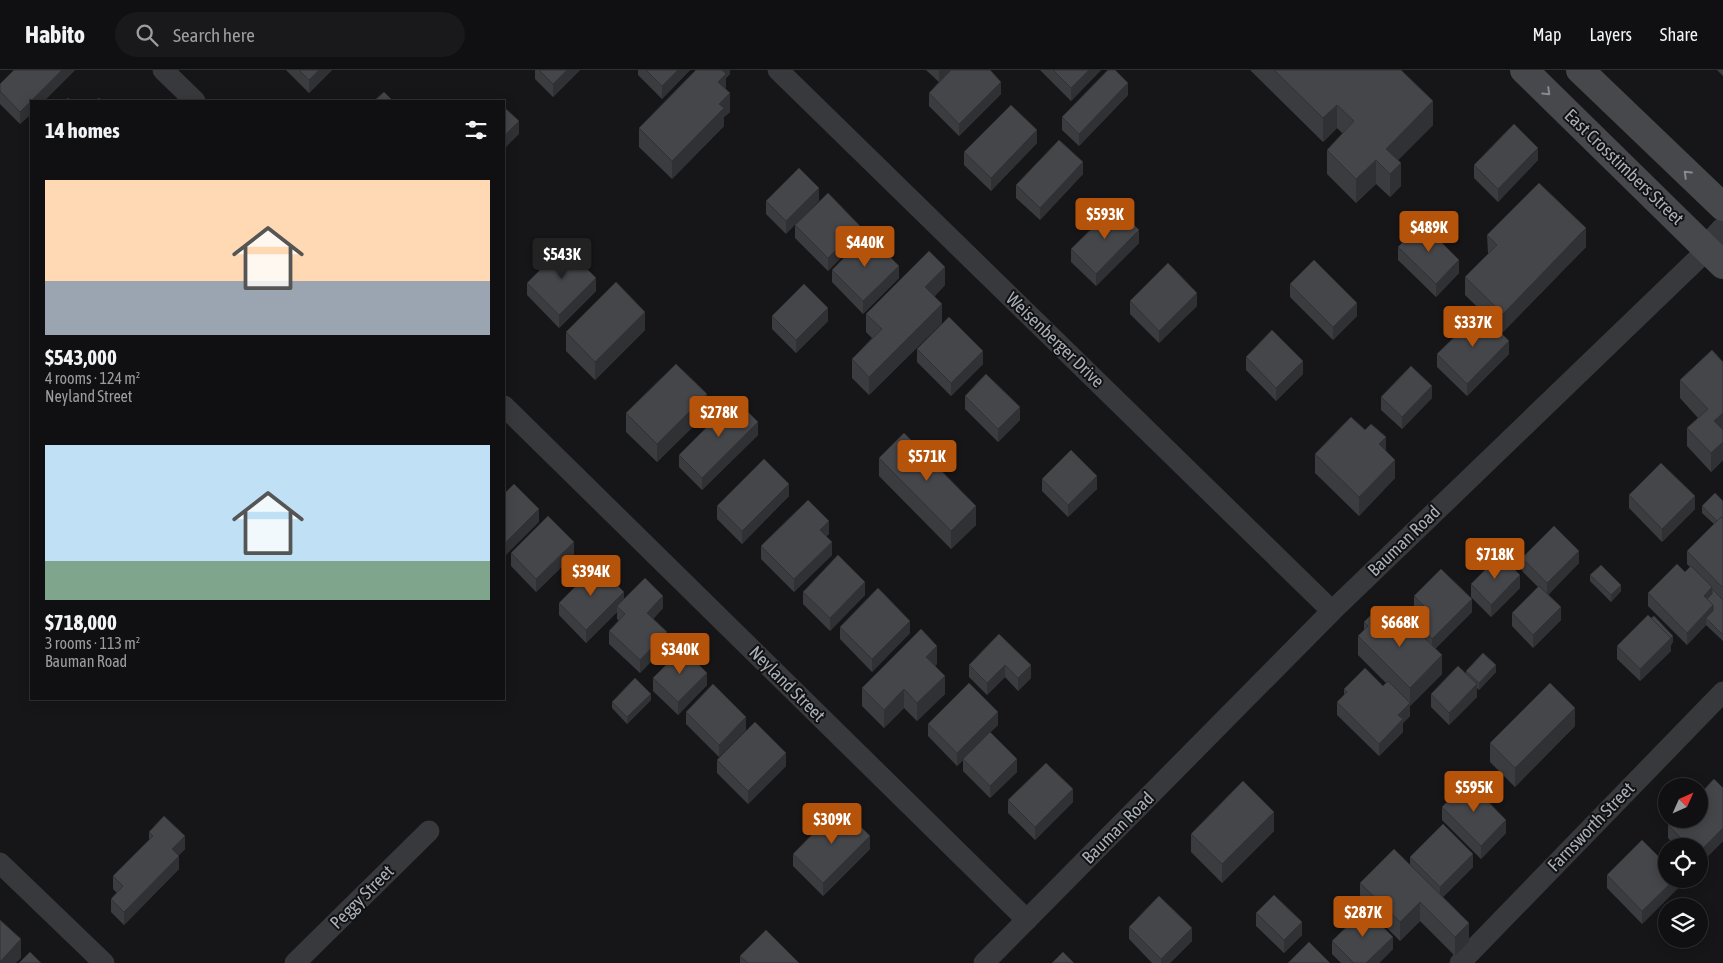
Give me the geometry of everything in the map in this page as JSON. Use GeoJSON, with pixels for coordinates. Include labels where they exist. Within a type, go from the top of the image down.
{"type":"FeatureCollection","features":[{"type":"Feature","properties":{"kind":"main road","name":"East Crosstimbers Street"},"geometry":{"type":"LineString","coordinates":[[1524,70],[1718,248]]}},
{"type":"Feature","properties":{"kind":"main road"},"geometry":{"type":"LineString","coordinates":[[1580,70],[1723,207]]}},
{"type":"Feature","properties":{"kind":"street"},"geometry":{"type":"LineString","coordinates":[[163,70],[194,100]]}},
{"type":"Feature","properties":{"kind":"street","name":"Weisenberger Drive"},"geometry":{"type":"LineString","coordinates":[[778,70],[1332,611]]}},
{"type":"Feature","properties":{"kind":"street","name":"Bauman Road"},"geometry":{"type":"LineString","coordinates":[[984,963],[1332,611],[1718,248]]}},
{"type":"Feature","properties":{"kind":"street","name":"Neyland Street"},"geometry":{"type":"LineString","coordinates":[[505,407],[1027,920]]}},
{"type":"Feature","properties":{"kind":"street","name":"Farnsworth Street"},"geometry":{"type":"LineString","coordinates":[[1460,963],[1723,692]]}},
{"type":"Feature","properties":{"kind":"street","name":"Peggy Street"},"geometry":{"type":"LineString","coordinates":[[296,963],[429,831]]}},
{"type":"Feature","properties":{"kind":"street"},"geometry":{"type":"LineString","coordinates":[[0,863],[104,963]]}},
{"type":"Feature","properties":{"kind":"building"},"geometry":{"type":"Polygon","coordinates":[[[14,70],[62,70],[20,112],[0,91],[0,84],[14,70]]]}},
{"type":"Feature","properties":{"kind":"building"},"geometry":{"type":"Polygon","coordinates":[[[299,70],[319,70],[309,80],[299,70]]]}},
{"type":"Feature","properties":{"kind":"building"},"geometry":{"type":"Polygon","coordinates":[[[539,70],[567,70],[553,84],[539,70]]]}},
{"type":"Feature","properties":{"kind":"building"},"geometry":{"type":"Polygon","coordinates":[[[646,70],[678,70],[662,86],[646,70]]]}},
{"type":"Feature","properties":{"kind":"building"},"geometry":{"type":"Polygon","coordinates":[[[696,70],[722,70],[726,74],[718,82],[730,93],[719,104],[724,108],[672,161],[639,128],[696,70]]]}},
{"type":"Feature","properties":{"kind":"building"},"geometry":{"type":"Polygon","coordinates":[[[951,70],[990,70],[1001,82],[959,124],[929,93],[951,70]]]}},
{"type":"Feature","properties":{"kind":"building"},"geometry":{"type":"Polygon","coordinates":[[[1053,70],[1089,70],[1071,88],[1053,70]]]}},
{"type":"Feature","properties":{"kind":"building"},"geometry":{"type":"Polygon","coordinates":[[[1108,70],[1115,70],[1128,83],[1079,134],[1062,117],[1108,70]]]}},
{"type":"Feature","properties":{"kind":"building"},"geometry":{"type":"Polygon","coordinates":[[[1274,70],[1401,70],[1433,101],[1386,149],[1401,163],[1390,174],[1376,160],[1356,179],[1327,150],[1354,121],[1337,105],[1323,118],[1274,70]]]}},
{"type":"Feature","properties":{"kind":"building"},"geometry":{"type":"Polygon","coordinates":[[[384,92],[392,100],[375,100],[384,92]]]}},
{"type":"Feature","properties":{"kind":"building"},"geometry":{"type":"Polygon","coordinates":[[[1011,105],[1037,130],[991,178],[964,152],[1011,105]]]}},
{"type":"Feature","properties":{"kind":"building"},"geometry":{"type":"Polygon","coordinates":[[[505,108],[519,121],[505,135],[505,108]]]}},
{"type":"Feature","properties":{"kind":"building"},"geometry":{"type":"Polygon","coordinates":[[[1514,124],[1538,148],[1498,189],[1474,165],[1514,124]]]}},
{"type":"Feature","properties":{"kind":"building"},"geometry":{"type":"Polygon","coordinates":[[[1059,140],[1083,162],[1040,208],[1016,185],[1059,140]]]}},
{"type":"Feature","properties":{"kind":"building"},"geometry":{"type":"Polygon","coordinates":[[[799,168],[819,188],[786,221],[766,201],[799,168]]]}},
{"type":"Feature","properties":{"kind":"building"},"geometry":{"type":"Polygon","coordinates":[[[1539,183],[1586,228],[1503,314],[1465,277],[1497,245],[1487,235],[1539,183]]]}},
{"type":"Feature","properties":{"kind":"building"},"geometry":{"type":"Polygon","coordinates":[[[828,193],[860,226],[828,258],[795,225],[828,193]]]}},
{"type":"Feature","properties":{"kind":"building"},"geometry":{"type":"Polygon","coordinates":[[[1115,206],[1139,230],[1096,274],[1071,249],[1115,206]]]}},
{"type":"Feature","properties":{"kind":"building"},"geometry":{"type":"Polygon","coordinates":[[[1422,223],[1459,260],[1436,284],[1398,247],[1422,223]]]}},
{"type":"Feature","properties":{"kind":"building"},"geometry":{"type":"Polygon","coordinates":[[[867,234],[899,266],[863,301],[832,270],[867,234]]]}},
{"type":"Feature","properties":{"kind":"building"},"geometry":{"type":"Polygon","coordinates":[[[564,246],[596,278],[559,315],[527,283],[564,246]]]}},
{"type":"Feature","properties":{"kind":"building"},"geometry":{"type":"Polygon","coordinates":[[[929,251],[945,267],[925,287],[942,304],[869,377],[852,359],[882,329],[866,314],[929,251]]]}},
{"type":"Feature","properties":{"kind":"building"},"geometry":{"type":"Polygon","coordinates":[[[1314,260],[1357,303],[1333,327],[1290,284],[1314,260]]]}},
{"type":"Feature","properties":{"kind":"building"},"geometry":{"type":"Polygon","coordinates":[[[1168,263],[1197,293],[1159,331],[1130,301],[1168,263]]]}},
{"type":"Feature","properties":{"kind":"building"},"geometry":{"type":"Polygon","coordinates":[[[616,282],[645,312],[595,362],[566,332],[616,282]]]}},
{"type":"Feature","properties":{"kind":"building"},"geometry":{"type":"Polygon","coordinates":[[[804,284],[828,308],[796,340],[772,316],[804,284]]]}},
{"type":"Feature","properties":{"kind":"building"},"geometry":{"type":"Polygon","coordinates":[[[1480,312],[1509,341],[1467,384],[1437,354],[1480,312]]]}},
{"type":"Feature","properties":{"kind":"building"},"geometry":{"type":"Polygon","coordinates":[[[949,317],[983,351],[951,383],[917,349],[949,317]]]}},
{"type":"Feature","properties":{"kind":"building"},"geometry":{"type":"Polygon","coordinates":[[[1272,330],[1303,361],[1276,388],[1246,357],[1272,330]]]}},
{"type":"Feature","properties":{"kind":"building"},"geometry":{"type":"Polygon","coordinates":[[[1712,350],[1723,362],[1723,413],[1714,421],[1723,430],[1723,442],[1711,453],[1687,428],[1708,409],[1680,380],[1712,350]]]}},
{"type":"Feature","properties":{"kind":"building"},"geometry":{"type":"Polygon","coordinates":[[[676,364],[707,394],[657,444],[626,413],[676,364]]]}},
{"type":"Feature","properties":{"kind":"building"},"geometry":{"type":"Polygon","coordinates":[[[1411,366],[1432,386],[1402,417],[1381,397],[1411,366]]]}},
{"type":"Feature","properties":{"kind":"building"},"geometry":{"type":"Polygon","coordinates":[[[986,374],[1020,407],[998,429],[965,396],[986,374]]]}},
{"type":"Feature","properties":{"kind":"building"},"geometry":{"type":"Polygon","coordinates":[[[735,399],[758,422],[702,478],[679,455],[735,399]]]}},
{"type":"Feature","properties":{"kind":"building"},"geometry":{"type":"Polygon","coordinates":[[[1351,417],[1365,430],[1371,424],[1386,437],[1379,444],[1395,460],[1359,497],[1315,454],[1351,417]]]}},
{"type":"Feature","properties":{"kind":"building"},"geometry":{"type":"Polygon","coordinates":[[[904,433],[976,506],[951,531],[879,458],[904,433]]]}},
{"type":"Feature","properties":{"kind":"building"},"geometry":{"type":"Polygon","coordinates":[[[1071,450],[1097,476],[1068,505],[1042,479],[1071,450]]]}},
{"type":"Feature","properties":{"kind":"building"},"geometry":{"type":"Polygon","coordinates":[[[764,459],[789,484],[742,531],[717,506],[764,459]]]}},
{"type":"Feature","properties":{"kind":"building"},"geometry":{"type":"Polygon","coordinates":[[[1661,463],[1695,496],[1662,529],[1629,495],[1661,463]]]}},
{"type":"Feature","properties":{"kind":"building"},"geometry":{"type":"Polygon","coordinates":[[[514,484],[539,509],[505,543],[505,493],[514,484]]]}},
{"type":"Feature","properties":{"kind":"building"},"geometry":{"type":"Polygon","coordinates":[[[1715,493],[1723,501],[1723,519],[1721,517],[1717,521],[1702,506],[1715,493]]]}},
{"type":"Feature","properties":{"kind":"building"},"geometry":{"type":"Polygon","coordinates":[[[808,500],[829,521],[820,530],[832,542],[794,579],[761,546],[808,500]]]}},
{"type":"Feature","properties":{"kind":"building"},"geometry":{"type":"Polygon","coordinates":[[[548,516],[574,542],[536,579],[511,553],[548,516]]]}},
{"type":"Feature","properties":{"kind":"building"},"geometry":{"type":"Polygon","coordinates":[[[1721,517],[1723,519],[1723,588],[1687,551],[1721,517]]]}},
{"type":"Feature","properties":{"kind":"building"},"geometry":{"type":"Polygon","coordinates":[[[1554,526],[1579,551],[1547,583],[1522,558],[1554,526]]]}},
{"type":"Feature","properties":{"kind":"building"},"geometry":{"type":"Polygon","coordinates":[[[838,555],[865,582],[830,618],[803,592],[838,555]]]}},
{"type":"Feature","properties":{"kind":"building"},"geometry":{"type":"Polygon","coordinates":[[[1500,555],[1520,575],[1491,605],[1471,584],[1500,555]]]}},
{"type":"Feature","properties":{"kind":"building"},"geometry":{"type":"Polygon","coordinates":[[[1677,564],[1685,572],[1691,566],[1712,587],[1704,596],[1713,605],[1687,633],[1648,593],[1677,564]]]}},
{"type":"Feature","properties":{"kind":"building"},"geometry":{"type":"Polygon","coordinates":[[[597,565],[624,592],[586,630],[559,603],[597,565]]]}},
{"type":"Feature","properties":{"kind":"building"},"geometry":{"type":"Polygon","coordinates":[[[1601,565],[1621,585],[1611,595],[1590,575],[1601,565]]]}},
{"type":"Feature","properties":{"kind":"building"},"geometry":{"type":"Polygon","coordinates":[[[1441,569],[1472,599],[1432,639],[1414,620],[1426,608],[1414,596],[1441,569]]]}},
{"type":"Feature","properties":{"kind":"building"},"geometry":{"type":"Polygon","coordinates":[[[645,578],[663,596],[647,613],[667,632],[640,660],[609,631],[625,614],[617,606],[645,578]]]}},
{"type":"Feature","properties":{"kind":"building"},"geometry":{"type":"Polygon","coordinates":[[[1539,586],[1561,607],[1533,635],[1512,613],[1539,586]]]}},
{"type":"Feature","properties":{"kind":"building"},"geometry":{"type":"Polygon","coordinates":[[[878,588],[910,621],[872,659],[840,627],[878,588]]]}},
{"type":"Feature","properties":{"kind":"building"},"geometry":{"type":"Polygon","coordinates":[[[1712,589],[1723,600],[1723,635],[1706,618],[1713,611],[1713,605],[1707,599],[1712,594],[1712,589]]]}},
{"type":"Feature","properties":{"kind":"building"},"geometry":{"type":"Polygon","coordinates":[[[1384,611],[1408,632],[1413,627],[1442,655],[1410,688],[1358,636],[1368,626],[1364,622],[1373,613],[1378,617],[1384,611]]]}},
{"type":"Feature","properties":{"kind":"building"},"geometry":{"type":"Polygon","coordinates":[[[1648,615],[1671,638],[1640,669],[1617,646],[1648,615]]]}},
{"type":"Feature","properties":{"kind":"building"},"geometry":{"type":"Polygon","coordinates":[[[1654,616],[1673,636],[1671,638],[1651,618],[1654,616]]]}},
{"type":"Feature","properties":{"kind":"building"},"geometry":{"type":"Polygon","coordinates":[[[921,629],[937,646],[926,657],[945,676],[917,703],[904,689],[884,710],[862,688],[921,629]]]}},
{"type":"Feature","properties":{"kind":"building"},"geometry":{"type":"Polygon","coordinates":[[[999,634],[1031,665],[1018,678],[1005,665],[987,683],[969,665],[999,634]]]}},
{"type":"Feature","properties":{"kind":"building"},"geometry":{"type":"Polygon","coordinates":[[[683,648],[707,673],[678,702],[653,678],[683,648]]]}},
{"type":"Feature","properties":{"kind":"building"},"geometry":{"type":"Polygon","coordinates":[[[1483,653],[1496,665],[1479,683],[1466,671],[1483,653]]]}},
{"type":"Feature","properties":{"kind":"building"},"geometry":{"type":"Polygon","coordinates":[[[1458,666],[1477,684],[1449,713],[1431,694],[1458,666]]]}},
{"type":"Feature","properties":{"kind":"building"},"geometry":{"type":"Polygon","coordinates":[[[1365,668],[1383,686],[1388,681],[1410,703],[1398,715],[1403,719],[1379,744],[1337,702],[1347,692],[1344,689],[1365,668]]]}},
{"type":"Feature","properties":{"kind":"building"},"geometry":{"type":"Polygon","coordinates":[[[635,678],[651,694],[627,717],[612,702],[635,678]]]}},
{"type":"Feature","properties":{"kind":"building"},"geometry":{"type":"Polygon","coordinates":[[[969,683],[998,712],[957,753],[928,724],[969,683]]]}},
{"type":"Feature","properties":{"kind":"building"},"geometry":{"type":"Polygon","coordinates":[[[1550,683],[1575,708],[1515,768],[1490,743],[1550,683]]]}},
{"type":"Feature","properties":{"kind":"building"},"geometry":{"type":"Polygon","coordinates":[[[713,684],[746,717],[719,745],[686,712],[713,684]]]}},
{"type":"Feature","properties":{"kind":"building"},"geometry":{"type":"Polygon","coordinates":[[[755,722],[786,753],[748,791],[717,760],[755,722]]]}},
{"type":"Feature","properties":{"kind":"building"},"geometry":{"type":"Polygon","coordinates":[[[990,732],[1017,759],[990,786],[963,759],[990,732]]]}},
{"type":"Feature","properties":{"kind":"building"},"geometry":{"type":"Polygon","coordinates":[[[1046,763],[1073,789],[1035,827],[1008,800],[1046,763]]]}},
{"type":"Feature","properties":{"kind":"building"},"geometry":{"type":"Polygon","coordinates":[[[1714,779],[1723,788],[1723,828],[1708,843],[1708,838],[1681,838],[1671,828],[1708,828],[1708,785],[1714,779]]]}},
{"type":"Feature","properties":{"kind":"building"},"geometry":{"type":"Polygon","coordinates":[[[1243,781],[1274,812],[1222,864],[1191,834],[1243,781]]]}},
{"type":"Feature","properties":{"kind":"building"},"geometry":{"type":"Polygon","coordinates":[[[1468,781],[1506,820],[1481,846],[1442,807],[1468,781]]]}},
{"type":"Feature","properties":{"kind":"building"},"geometry":{"type":"Polygon","coordinates":[[[840,806],[870,836],[823,883],[793,854],[840,806]]]}},
{"type":"Feature","properties":{"kind":"building"},"geometry":{"type":"Polygon","coordinates":[[[164,816],[185,836],[172,849],[179,856],[124,912],[111,899],[123,886],[113,876],[153,836],[149,832],[164,816]]]}},
{"type":"Feature","properties":{"kind":"building"},"geometry":{"type":"Polygon","coordinates":[[[1443,824],[1473,854],[1440,887],[1410,857],[1443,824]]]}},
{"type":"Feature","properties":{"kind":"building"},"geometry":{"type":"Polygon","coordinates":[[[1642,840],[1658,856],[1658,888],[1666,888],[1642,911],[1607,875],[1642,840]]]}},
{"type":"Feature","properties":{"kind":"building"},"geometry":{"type":"Polygon","coordinates":[[[1394,849],[1469,923],[1455,937],[1420,902],[1400,922],[1360,883],[1394,849]]]}},
{"type":"Feature","properties":{"kind":"building"},"geometry":{"type":"Polygon","coordinates":[[[1274,895],[1302,922],[1284,940],[1256,913],[1274,895]]]}},
{"type":"Feature","properties":{"kind":"building"},"geometry":{"type":"Polygon","coordinates":[[[1159,896],[1192,928],[1161,959],[1129,927],[1159,896]]]}},
{"type":"Feature","properties":{"kind":"building"},"geometry":{"type":"Polygon","coordinates":[[[1365,909],[1393,937],[1366,963],[1354,963],[1332,941],[1365,909]]]}},
{"type":"Feature","properties":{"kind":"building"},"geometry":{"type":"Polygon","coordinates":[[[0,920],[21,939],[0,962],[0,920]]]}},
{"type":"Feature","properties":{"kind":"building"},"geometry":{"type":"Polygon","coordinates":[[[766,930],[799,963],[748,963],[740,956],[766,930]]]}},
{"type":"Feature","properties":{"kind":"building"},"geometry":{"type":"Polygon","coordinates":[[[1309,942],[1330,963],[1288,963],[1309,942]]]}},
{"type":"Feature","properties":{"kind":"building"},"geometry":{"type":"Polygon","coordinates":[[[30,952],[41,963],[19,963],[30,952]]]}},
{"type":"Feature","properties":{"kind":"building"},"geometry":{"type":"Polygon","coordinates":[[[1063,952],[1074,963],[1052,963],[1063,952]]]}}]}
